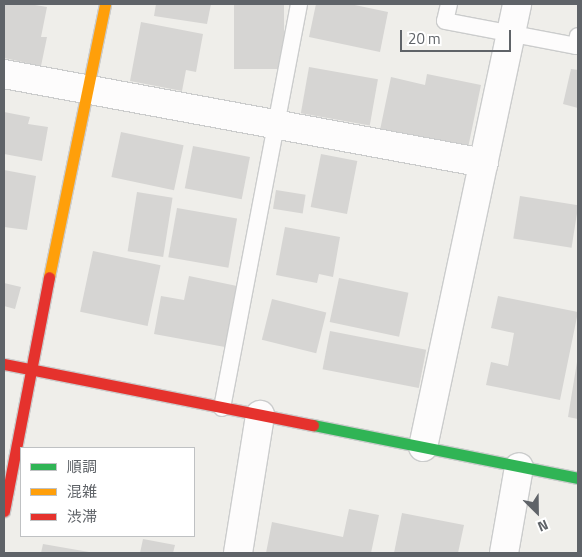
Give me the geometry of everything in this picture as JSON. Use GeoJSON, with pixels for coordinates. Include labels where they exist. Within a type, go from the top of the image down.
{"type":"FeatureCollection","features":[{"type":"Feature","properties":{"kind":"street"},"geometry":{"type":"LineString","coordinates":[[4,510],[30,370],[105,4]]}},
{"type":"Feature","properties":{"kind":"street"},"geometry":{"type":"LineString","coordinates":[[423,447],[517,4]]}},
{"type":"Feature","properties":{"kind":"street"},"geometry":{"type":"LineString","coordinates":[[4,74],[277,123],[484,163]]}},
{"type":"Feature","properties":{"kind":"street"},"geometry":{"type":"LineString","coordinates":[[4,364],[578,478]]}},
{"type":"Feature","properties":{"kind":"street"},"geometry":{"type":"LineString","coordinates":[[238,553],[260,415]]}},
{"type":"Feature","properties":{"kind":"street"},"geometry":{"type":"LineString","coordinates":[[504,553],[519,467]]}},
{"type":"Feature","properties":{"kind":"lane"},"geometry":{"type":"LineString","coordinates":[[222,408],[299,4]]}},
{"type":"Feature","properties":{"kind":"lane"},"geometry":{"type":"LineString","coordinates":[[449,4],[446,21],[576,46],[578,36]]}},
{"type":"Feature","properties":{"kind":"building"},"geometry":{"type":"Polygon","coordinates":[[[4,4],[29,4],[47,7],[41,37],[47,37],[41,66],[4,58],[4,4]]]}},
{"type":"Feature","properties":{"kind":"building"},"geometry":{"type":"Polygon","coordinates":[[[156,4],[211,4],[207,24],[154,16],[156,4]]]}},
{"type":"Feature","properties":{"kind":"building"},"geometry":{"type":"Polygon","coordinates":[[[234,4],[284,4],[284,69],[234,69],[234,4]]]}},
{"type":"Feature","properties":{"kind":"building"},"geometry":{"type":"Polygon","coordinates":[[[316,4],[350,4],[388,12],[380,52],[309,37],[316,4]]]}},
{"type":"Feature","properties":{"kind":"building"},"geometry":{"type":"Polygon","coordinates":[[[141,22],[203,34],[196,72],[186,70],[182,91],[130,81],[141,22]]]}},
{"type":"Feature","properties":{"kind":"building"},"geometry":{"type":"Polygon","coordinates":[[[309,67],[378,79],[370,125],[301,113],[309,67]]]}},
{"type":"Feature","properties":{"kind":"building"},"geometry":{"type":"Polygon","coordinates":[[[571,69],[578,70],[578,108],[563,104],[571,69]]]}},
{"type":"Feature","properties":{"kind":"building"},"geometry":{"type":"Polygon","coordinates":[[[427,74],[481,85],[468,148],[380,130],[391,77],[425,85],[427,74]]]}},
{"type":"Feature","properties":{"kind":"building"},"geometry":{"type":"Polygon","coordinates":[[[4,112],[30,117],[28,124],[48,127],[42,161],[4,154],[4,112]]]}},
{"type":"Feature","properties":{"kind":"building"},"geometry":{"type":"Polygon","coordinates":[[[121,132],[184,145],[174,190],[111,177],[121,132]]]}},
{"type":"Feature","properties":{"kind":"building"},"geometry":{"type":"Polygon","coordinates":[[[193,146],[250,157],[242,199],[185,188],[193,146]]]}},
{"type":"Feature","properties":{"kind":"building"},"geometry":{"type":"Polygon","coordinates":[[[321,154],[357,161],[347,214],[311,207],[321,154]]]}},
{"type":"Feature","properties":{"kind":"building"},"geometry":{"type":"Polygon","coordinates":[[[4,170],[36,176],[27,230],[4,227],[4,170]]]}},
{"type":"Feature","properties":{"kind":"building"},"geometry":{"type":"Polygon","coordinates":[[[276,190],[306,195],[303,213],[273,209],[276,190]]]}},
{"type":"Feature","properties":{"kind":"building"},"geometry":{"type":"Polygon","coordinates":[[[137,192],[173,198],[163,257],[128,251],[137,192]]]}},
{"type":"Feature","properties":{"kind":"building"},"geometry":{"type":"Polygon","coordinates":[[[520,196],[578,205],[572,248],[513,238],[520,196]]]}},
{"type":"Feature","properties":{"kind":"building"},"geometry":{"type":"Polygon","coordinates":[[[177,208],[237,219],[228,268],[168,257],[177,208]]]}},
{"type":"Feature","properties":{"kind":"building"},"geometry":{"type":"Polygon","coordinates":[[[285,227],[340,237],[333,277],[319,274],[317,283],[276,275],[285,227]]]}},
{"type":"Feature","properties":{"kind":"building"},"geometry":{"type":"Polygon","coordinates":[[[93,251],[160,265],[148,326],[80,312],[93,251]]]}},
{"type":"Feature","properties":{"kind":"building"},"geometry":{"type":"Polygon","coordinates":[[[189,276],[237,286],[225,347],[154,334],[161,296],[184,300],[189,276]]]}},
{"type":"Feature","properties":{"kind":"building"},"geometry":{"type":"Polygon","coordinates":[[[339,278],[408,293],[399,337],[330,322],[339,278]]]}},
{"type":"Feature","properties":{"kind":"building"},"geometry":{"type":"Polygon","coordinates":[[[4,283],[21,287],[15,309],[4,306],[4,283]]]}},
{"type":"Feature","properties":{"kind":"building"},"geometry":{"type":"Polygon","coordinates":[[[498,296],[578,312],[560,400],[486,385],[491,362],[508,366],[514,333],[491,328],[498,296]]]}},
{"type":"Feature","properties":{"kind":"building"},"geometry":{"type":"Polygon","coordinates":[[[272,299],[326,313],[316,353],[262,340],[272,299]]]}},
{"type":"Feature","properties":{"kind":"building"},"geometry":{"type":"Polygon","coordinates":[[[330,331],[426,350],[419,388],[323,369],[330,331]]]}},
{"type":"Feature","properties":{"kind":"building"},"geometry":{"type":"Polygon","coordinates":[[[578,363],[578,419],[568,417],[578,363]]]}},
{"type":"Feature","properties":{"kind":"building"},"geometry":{"type":"Polygon","coordinates":[[[349,509],[379,515],[371,553],[266,553],[272,522],[343,537],[349,509]]]}},
{"type":"Feature","properties":{"kind":"building"},"geometry":{"type":"Polygon","coordinates":[[[402,513],[464,525],[458,553],[394,553],[402,513]]]}},
{"type":"Feature","properties":{"kind":"building"},"geometry":{"type":"Polygon","coordinates":[[[143,539],[175,545],[173,553],[140,553],[143,539]]]}},
{"type":"Feature","properties":{"kind":"building"},"geometry":{"type":"Polygon","coordinates":[[[43,544],[89,552],[89,553],[41,553],[43,544]]]}},
{"type":"Feature","properties":{"kind":"traffic: fast"},"geometry":{"type":"LineString","coordinates":[[313,425],[578,478]]}},
{"type":"Feature","properties":{"kind":"traffic: slow"},"geometry":{"type":"LineString","coordinates":[[49,277],[105,4]]}},
{"type":"Feature","properties":{"kind":"traffic: jam"},"geometry":{"type":"LineString","coordinates":[[4,511],[49,277]]}},
{"type":"Feature","properties":{"kind":"traffic: jam"},"geometry":{"type":"LineString","coordinates":[[4,364],[313,425]]}}]}
